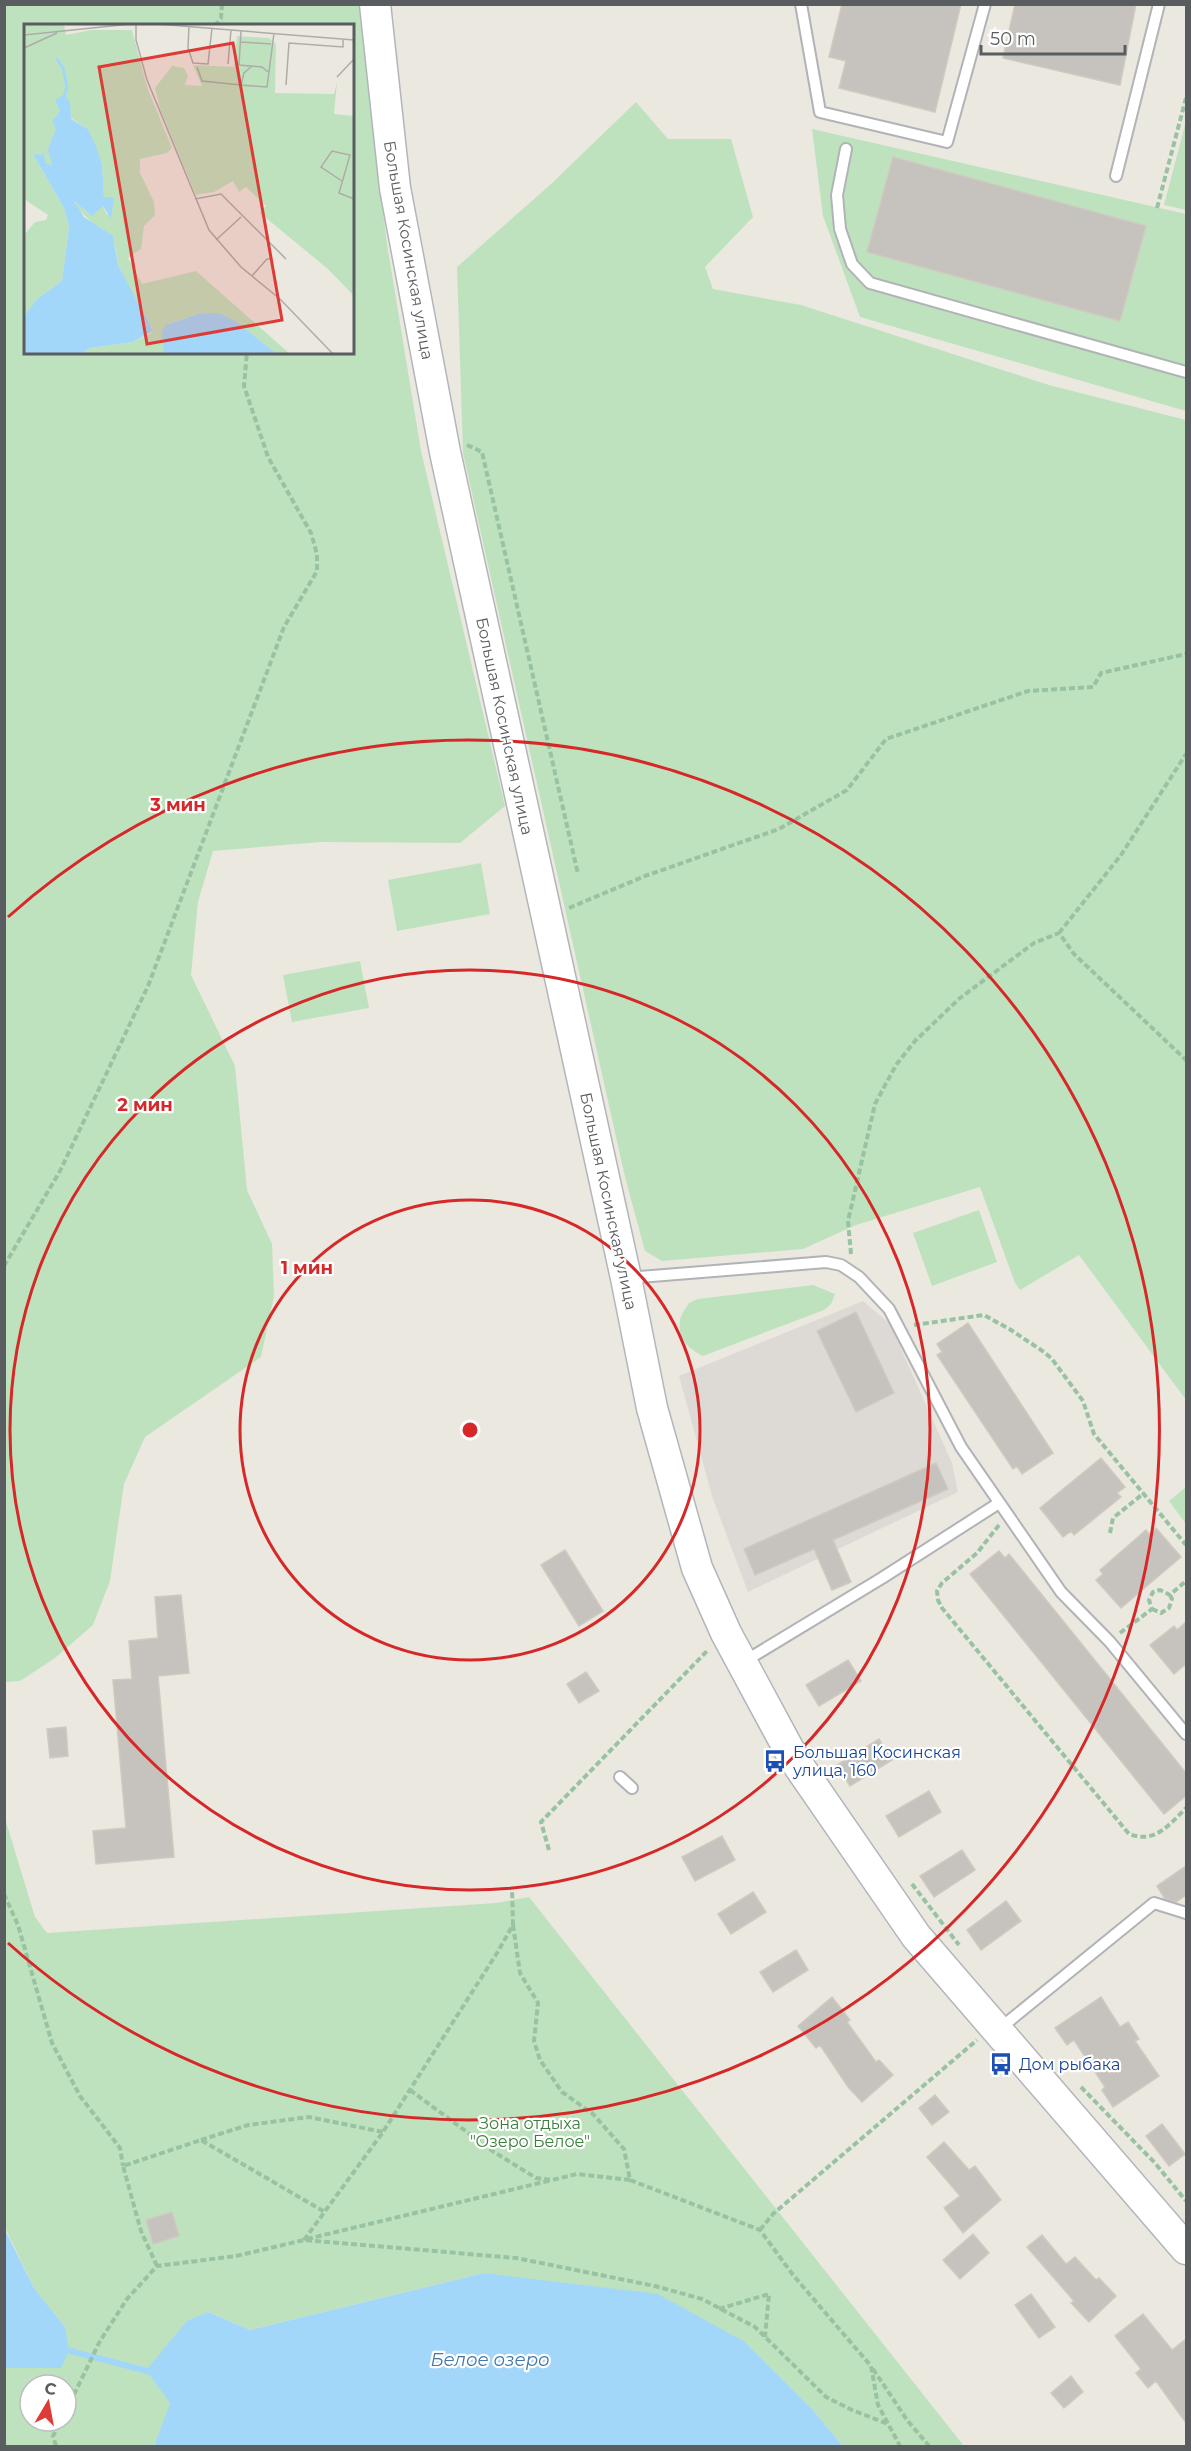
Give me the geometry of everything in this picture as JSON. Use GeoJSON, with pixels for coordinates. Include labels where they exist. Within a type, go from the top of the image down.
{"type":"FeatureCollection","features":[{"type":"Feature","properties":{"kind":"street","name":"Большая Косинская улица"},"geometry":{"type":"LineString","coordinates":[[375,4],[397,200],[445,452],[626,1278],[652,1408],[698,1568],[726,1633],[794,1759],[916,1936],[1186,2248]]}},
{"type":"Feature","properties":{"kind":"lane"},"geometry":{"type":"LineString","coordinates":[[801,4],[820,112],[947,142],[985,4]]}},
{"type":"Feature","properties":{"kind":"lane"},"geometry":{"type":"LineString","coordinates":[[1116,176],[1159,4]]}},
{"type":"Feature","properties":{"kind":"lane"},"geometry":{"type":"LineString","coordinates":[[846,149],[837,195],[840,229],[852,264],[870,283],[1186,372]]}},
{"type":"Feature","properties":{"kind":"lane"},"geometry":{"type":"LineString","coordinates":[[626,1278],[826,1262],[841,1265],[859,1277],[889,1309],[961,1448],[1060,1592],[1110,1642],[1186,1734]]}},
{"type":"Feature","properties":{"kind":"lane"},"geometry":{"type":"LineString","coordinates":[[743,1663],[999,1503]]}},
{"type":"Feature","properties":{"kind":"lane"},"geometry":{"type":"LineString","coordinates":[[620,1777],[632,1788]]}},
{"type":"Feature","properties":{"kind":"lane"},"geometry":{"type":"LineString","coordinates":[[996,2029],[1154,1903],[1186,1913]]}},
{"type":"Feature","properties":{"kind":"path"},"geometry":{"type":"LineString","coordinates":[[216,24],[221,18],[222,4]]}},
{"type":"Feature","properties":{"kind":"path"},"geometry":{"type":"LineString","coordinates":[[1157,208],[1186,98]]}},
{"type":"Feature","properties":{"kind":"path"},"geometry":{"type":"LineString","coordinates":[[4,1266],[60,1172],[148,986],[284,627],[317,571],[317,554],[312,532],[268,457],[244,386],[247,354]]}},
{"type":"Feature","properties":{"kind":"path"},"geometry":{"type":"LineString","coordinates":[[458,440],[482,452],[578,874]]}},
{"type":"Feature","properties":{"kind":"path"},"geometry":{"type":"LineString","coordinates":[[547,918],[645,876],[779,829],[847,790],[886,739],[1028,691],[1093,687],[1101,673],[1186,654]]}},
{"type":"Feature","properties":{"kind":"path"},"geometry":{"type":"LineString","coordinates":[[852,1272],[848,1221],[875,1104],[896,1065],[915,1041],[960,998],[1034,943],[1059,933],[1121,855],[1186,754]]}},
{"type":"Feature","properties":{"kind":"path"},"geometry":{"type":"LineString","coordinates":[[1059,933],[1074,954],[1186,1060]]}},
{"type":"Feature","properties":{"kind":"path"},"geometry":{"type":"LineString","coordinates":[[898,1327],[984,1315],[1019,1335],[1052,1359],[1083,1401],[1094,1434],[1186,1545]]}},
{"type":"Feature","properties":{"kind":"path"},"geometry":{"type":"LineString","coordinates":[[1110,1533],[1113,1518],[1144,1493]]}},
{"type":"Feature","properties":{"kind":"path"},"geometry":{"type":"LineString","coordinates":[[1007,1515],[977,1553],[942,1583],[937,1591],[942,1608],[1129,1834],[1138,1837],[1158,1834],[1186,1808]]}},
{"type":"Feature","properties":{"kind":"path"},"geometry":{"type":"LineString","coordinates":[[1170,1594],[1186,1581]]}},
{"type":"Feature","properties":{"kind":"path"},"geometry":{"type":"LineString","coordinates":[[1160,1590],[1170,1594],[1172,1599],[1169,1608],[1161,1613],[1152,1609],[1149,1600],[1153,1592],[1160,1590]]}},
{"type":"Feature","properties":{"kind":"path"},"geometry":{"type":"LineString","coordinates":[[1110,1642],[1152,1609]]}},
{"type":"Feature","properties":{"kind":"path"},"geometry":{"type":"LineString","coordinates":[[549,1850],[542,1822],[715,1643]]}},
{"type":"Feature","properties":{"kind":"path"},"geometry":{"type":"LineString","coordinates":[[906,1876],[963,1951]]}},
{"type":"Feature","properties":{"kind":"path"},"geometry":{"type":"LineString","coordinates":[[512,1888],[513,1925],[520,1973],[538,2002],[534,2041],[540,2061],[562,2092],[593,2114],[624,2149],[630,2180]]}},
{"type":"Feature","properties":{"kind":"path"},"geometry":{"type":"LineString","coordinates":[[4,1894],[18,1925],[52,2043],[80,2096],[120,2148],[141,2231],[157,2266]]}},
{"type":"Feature","properties":{"kind":"path"},"geometry":{"type":"LineString","coordinates":[[304,2240],[383,2132],[513,1925]]}},
{"type":"Feature","properties":{"kind":"path"},"geometry":{"type":"LineString","coordinates":[[760,2230],[773,2214],[946,2065],[996,2029]]}},
{"type":"Feature","properties":{"kind":"path"},"geometry":{"type":"LineString","coordinates":[[1076,2081],[1155,2163],[1186,2200]]}},
{"type":"Feature","properties":{"kind":"path"},"geometry":{"type":"LineString","coordinates":[[410,2091],[536,2178],[552,2180]]}},
{"type":"Feature","properties":{"kind":"path"},"geometry":{"type":"LineString","coordinates":[[123,2166],[248,2125],[309,2117],[383,2132]]}},
{"type":"Feature","properties":{"kind":"path"},"geometry":{"type":"LineString","coordinates":[[201,2140],[325,2212]]}},
{"type":"Feature","properties":{"kind":"path"},"geometry":{"type":"LineString","coordinates":[[78,2386],[100,2341],[127,2299],[157,2266],[236,2256],[577,2174],[630,2180],[760,2230],[793,2275],[871,2366],[907,2420],[929,2446]]}},
{"type":"Feature","properties":{"kind":"path"},"geometry":{"type":"LineString","coordinates":[[304,2240],[516,2258],[655,2286],[702,2300],[754,2327],[826,2397],[888,2424]]}},
{"type":"Feature","properties":{"kind":"path"},"geometry":{"type":"LineString","coordinates":[[719,2309],[769,2294],[765,2338]]}},
{"type":"Feature","properties":{"kind":"path"},"geometry":{"type":"LineString","coordinates":[[871,2366],[878,2405],[900,2446]]}},
{"type":"Feature","properties":{"kind":"shaded area"},"geometry":{"type":"Polygon","coordinates":[[[863,1301],[890,1324],[952,1463],[958,1492],[748,1592],[712,1496],[679,1376],[863,1301]]]}},
{"type":"Feature","properties":{"kind":"green space"},"geometry":{"type":"Polygon","coordinates":[[[4,5],[359,5],[387,244],[421,451],[505,806],[460,843],[321,842],[213,851],[198,902],[191,975],[235,1066],[247,1190],[272,1244],[274,1296],[261,1357],[145,1437],[124,1484],[110,1581],[93,1625],[55,1658],[20,1681],[5,1682],[4,5]]]}},
{"type":"Feature","properties":{"kind":"green space"},"geometry":{"type":"Polygon","coordinates":[[[636,102],[668,139],[731,139],[753,217],[705,267],[713,289],[801,305],[1049,385],[1186,420],[1186,1400],[1079,1255],[1020,1290],[1015,1283],[980,1187],[856,1225],[803,1249],[662,1261],[645,1251],[625,1177],[463,453],[457,267],[550,185],[636,102]]]}},
{"type":"Feature","properties":{"kind":"green space"},"geometry":{"type":"Polygon","coordinates":[[[1186,121],[1186,210],[1164,205],[1186,121]]]}},
{"type":"Feature","properties":{"kind":"green space"},"geometry":{"type":"Polygon","coordinates":[[[812,129],[1186,214],[1186,411],[860,317],[823,216],[812,129]]]}},
{"type":"Feature","properties":{"kind":"green space"},"geometry":{"type":"Polygon","coordinates":[[[481,863],[490,914],[397,931],[388,880],[481,863]]]}},
{"type":"Feature","properties":{"kind":"green space"},"geometry":{"type":"Polygon","coordinates":[[[360,961],[369,1008],[292,1022],[283,975],[360,961]]]}},
{"type":"Feature","properties":{"kind":"green space"},"geometry":{"type":"Polygon","coordinates":[[[979,1210],[997,1262],[932,1286],[913,1233],[979,1210]]]}},
{"type":"Feature","properties":{"kind":"green space"},"geometry":{"type":"Polygon","coordinates":[[[813,1285],[835,1294],[831,1304],[824,1310],[703,1356],[685,1342],[680,1333],[681,1316],[689,1303],[698,1299],[813,1285]]]}},
{"type":"Feature","properties":{"kind":"green space"},"geometry":{"type":"Polygon","coordinates":[[[1186,1487],[1186,1524],[1169,1501],[1186,1487]]]}},
{"type":"Feature","properties":{"kind":"green space","name":"Зона отдыха \"Озеро Белое\""},"geometry":{"type":"Polygon","coordinates":[[[4,1815],[35,1917],[47,1933],[496,1903],[529,1897],[964,2446],[843,2446],[812,2409],[745,2342],[484,2273],[250,2330],[208,2312],[154,2446],[5,2446],[5,2368],[65,2327],[34,2288],[5,2228],[4,1815]]]}},
{"type":"Feature","properties":{"kind":"water"},"geometry":{"type":"Polygon","coordinates":[[[4,2228],[34,2288],[65,2327],[69,2351],[61,2368],[5,2368],[4,2228]]]}},
{"type":"Feature","properties":{"kind":"water","name":"Белое озеро"},"geometry":{"type":"Polygon","coordinates":[[[484,2273],[658,2294],[745,2342],[812,2409],[843,2446],[154,2446],[170,2403],[146,2370],[187,2321],[208,2312],[250,2330],[484,2273]]]}},
{"type":"Feature","properties":{"kind":"building"},"geometry":{"type":"Polygon","coordinates":[[[842,4],[961,4],[935,112],[839,88],[846,61],[829,57],[842,4]]]}},
{"type":"Feature","properties":{"kind":"building"},"geometry":{"type":"Polygon","coordinates":[[[1015,4],[1136,4],[1120,85],[1003,58],[1015,4]]]}},
{"type":"Feature","properties":{"kind":"building"},"geometry":{"type":"Polygon","coordinates":[[[893,157],[1146,226],[1120,321],[867,252],[893,157]]]}},
{"type":"Feature","properties":{"kind":"building"},"geometry":{"type":"Polygon","coordinates":[[[856,1312],[894,1393],[856,1412],[817,1331],[856,1312]]]}},
{"type":"Feature","properties":{"kind":"building"},"geometry":{"type":"Polygon","coordinates":[[[968,1323],[1053,1453],[1022,1474],[1017,1466],[1013,1469],[937,1355],[942,1352],[937,1344],[968,1323]]]}},
{"type":"Feature","properties":{"kind":"building"},"geometry":{"type":"Polygon","coordinates":[[[1101,1458],[1125,1487],[1117,1493],[1121,1497],[1074,1535],[1071,1531],[1063,1537],[1040,1508],[1101,1458]]]}},
{"type":"Feature","properties":{"kind":"building"},"geometry":{"type":"Polygon","coordinates":[[[936,1463],[948,1489],[833,1540],[851,1582],[832,1590],[814,1549],[755,1575],[744,1549],[936,1463]]]}},
{"type":"Feature","properties":{"kind":"building"},"geometry":{"type":"Polygon","coordinates":[[[1156,1528],[1181,1557],[1121,1608],[1096,1580],[1103,1574],[1100,1570],[1146,1530],[1149,1534],[1156,1528]]]}},
{"type":"Feature","properties":{"kind":"building"},"geometry":{"type":"Polygon","coordinates":[[[565,1550],[603,1611],[579,1626],[541,1565],[565,1550]]]}},
{"type":"Feature","properties":{"kind":"building"},"geometry":{"type":"Polygon","coordinates":[[[999,1551],[1005,1558],[1009,1554],[1186,1773],[1186,1796],[1164,1814],[970,1574],[999,1551]]]}},
{"type":"Feature","properties":{"kind":"building"},"geometry":{"type":"Polygon","coordinates":[[[181,1595],[189,1673],[158,1676],[174,1857],[96,1864],[93,1831],[126,1828],[113,1680],[132,1679],[129,1641],[158,1638],[155,1597],[181,1595]]]}},
{"type":"Feature","properties":{"kind":"building"},"geometry":{"type":"Polygon","coordinates":[[[1186,1622],[1186,1664],[1174,1674],[1150,1645],[1174,1626],[1177,1630],[1186,1622]]]}},
{"type":"Feature","properties":{"kind":"building"},"geometry":{"type":"Polygon","coordinates":[[[848,1660],[861,1681],[819,1706],[806,1685],[848,1660]]]}},
{"type":"Feature","properties":{"kind":"building"},"geometry":{"type":"Polygon","coordinates":[[[586,1672],[599,1691],[579,1703],[567,1684],[586,1672]]]}},
{"type":"Feature","properties":{"kind":"building"},"geometry":{"type":"Polygon","coordinates":[[[66,1727],[68,1756],[50,1758],[47,1729],[66,1727]]]}},
{"type":"Feature","properties":{"kind":"building"},"geometry":{"type":"Polygon","coordinates":[[[879,1739],[892,1760],[850,1786],[837,1765],[879,1739]]]}},
{"type":"Feature","properties":{"kind":"building"},"geometry":{"type":"Polygon","coordinates":[[[929,1791],[941,1812],[899,1837],[886,1816],[929,1791]]]}},
{"type":"Feature","properties":{"kind":"building"},"geometry":{"type":"Polygon","coordinates":[[[722,1836],[735,1860],[695,1881],[682,1857],[722,1836]]]}},
{"type":"Feature","properties":{"kind":"building"},"geometry":{"type":"Polygon","coordinates":[[[962,1850],[975,1870],[934,1897],[920,1876],[962,1850]]]}},
{"type":"Feature","properties":{"kind":"building"},"geometry":{"type":"Polygon","coordinates":[[[1186,1866],[1186,1895],[1176,1902],[1165,1899],[1157,1886],[1186,1866]]]}},
{"type":"Feature","properties":{"kind":"building"},"geometry":{"type":"Polygon","coordinates":[[[753,1892],[766,1912],[731,1934],[718,1914],[753,1892]]]}},
{"type":"Feature","properties":{"kind":"building"},"geometry":{"type":"Polygon","coordinates":[[[1006,1901],[1021,1921],[981,1950],[967,1930],[1006,1901]]]}},
{"type":"Feature","properties":{"kind":"building"},"geometry":{"type":"Polygon","coordinates":[[[796,1950],[808,1970],[773,1992],[760,1972],[796,1950]]]}},
{"type":"Feature","properties":{"kind":"building"},"geometry":{"type":"Polygon","coordinates":[[[832,1997],[850,2020],[847,2022],[876,2062],[879,2060],[893,2075],[862,2102],[848,2087],[820,2045],[816,2048],[798,2026],[832,1997]]]}},
{"type":"Feature","properties":{"kind":"building"},"geometry":{"type":"Polygon","coordinates":[[[1101,1997],[1120,2027],[1128,2022],[1139,2039],[1135,2041],[1159,2076],[1113,2107],[1102,2090],[1105,2087],[1074,2040],[1067,2045],[1055,2028],[1101,1997]]]}},
{"type":"Feature","properties":{"kind":"building"},"geometry":{"type":"Polygon","coordinates":[[[935,2095],[949,2112],[932,2125],[919,2108],[935,2095]]]}},
{"type":"Feature","properties":{"kind":"building"},"geometry":{"type":"Polygon","coordinates":[[[1162,2124],[1185,2154],[1169,2166],[1146,2136],[1162,2124]]]}},
{"type":"Feature","properties":{"kind":"building"},"geometry":{"type":"Polygon","coordinates":[[[944,2142],[969,2170],[975,2166],[1001,2200],[963,2233],[944,2208],[960,2196],[927,2157],[944,2142]]]}},
{"type":"Feature","properties":{"kind":"building"},"geometry":{"type":"Polygon","coordinates":[[[172,2212],[179,2236],[153,2244],[146,2220],[172,2212]]]}},
{"type":"Feature","properties":{"kind":"building"},"geometry":{"type":"Polygon","coordinates":[[[973,2234],[989,2253],[960,2279],[943,2260],[973,2234]]]}},
{"type":"Feature","properties":{"kind":"building"},"geometry":{"type":"Polygon","coordinates":[[[1042,2235],[1066,2264],[1075,2257],[1096,2280],[1099,2278],[1116,2296],[1089,2322],[1071,2303],[1074,2301],[1027,2247],[1042,2235]]]}},
{"type":"Feature","properties":{"kind":"building"},"geometry":{"type":"Polygon","coordinates":[[[1031,2294],[1055,2327],[1039,2338],[1015,2305],[1031,2294]]]}},
{"type":"Feature","properties":{"kind":"building"},"geometry":{"type":"Polygon","coordinates":[[[1143,2314],[1172,2350],[1186,2339],[1186,2423],[1156,2381],[1148,2388],[1136,2373],[1141,2369],[1115,2336],[1143,2314]]]}},
{"type":"Feature","properties":{"kind":"building"},"geometry":{"type":"Polygon","coordinates":[[[1071,2376],[1083,2392],[1064,2408],[1051,2393],[1071,2376]]]}},
{"type":"Feature","properties":{"kind":"waterway"},"geometry":{"type":"LineString","coordinates":[[63,2349],[151,2372]]}},
{"type":"Feature","properties":{"kind":"place","name":"Большая Косинская улица, 160"},"geometry":{"type":"Point","coordinates":[775,1761]}},
{"type":"Feature","properties":{"kind":"place","name":"Дом рыбака"},"geometry":{"type":"Point","coordinates":[1001,2064]}}]}
